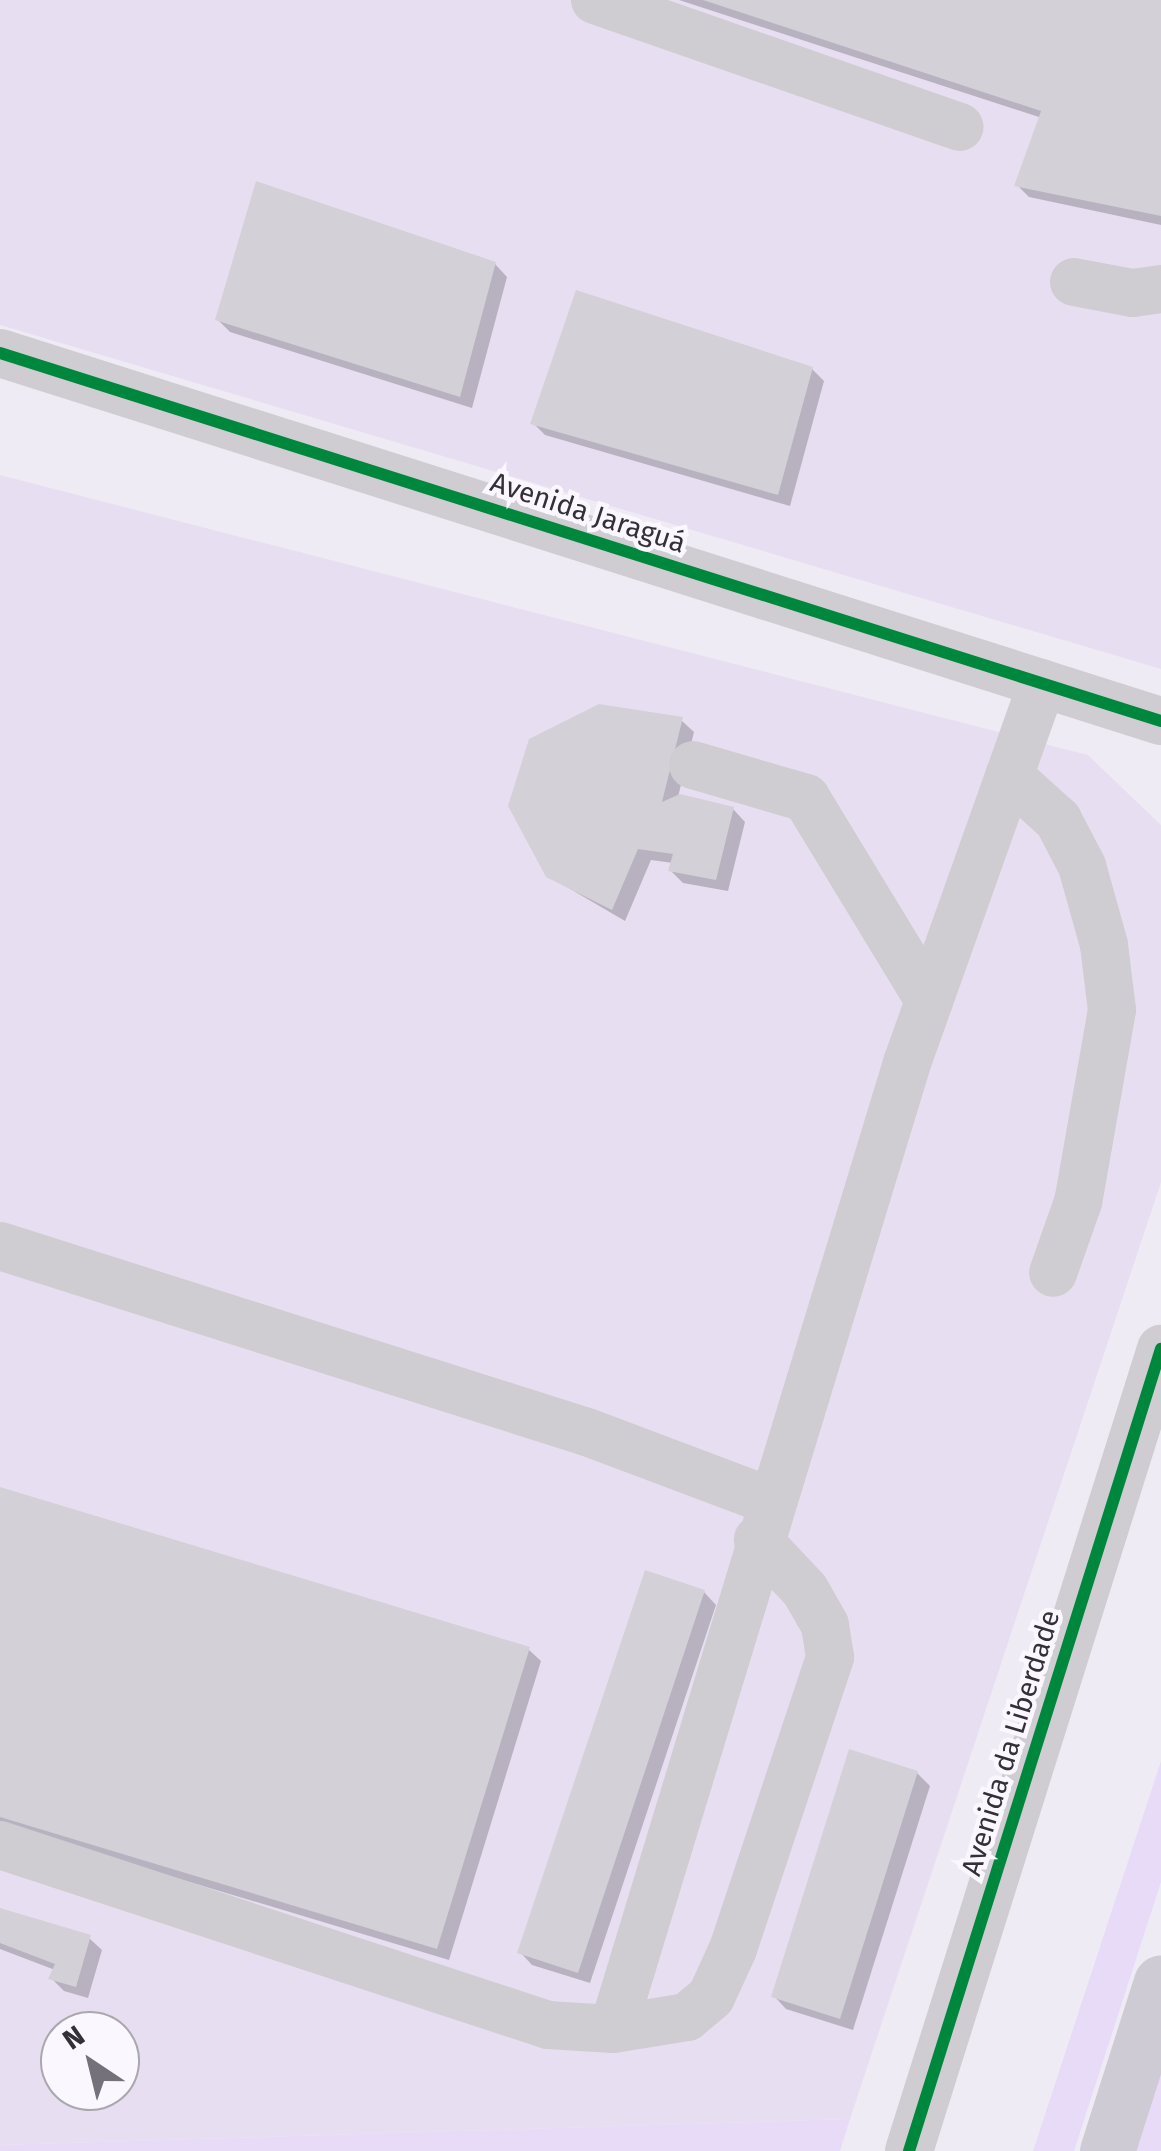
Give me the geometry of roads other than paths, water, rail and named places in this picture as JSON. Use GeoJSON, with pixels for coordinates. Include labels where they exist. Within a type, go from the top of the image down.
{"type":"FeatureCollection","features":[{"type":"Feature","properties":{"kind":"highway"},"geometry":{"type":"LineString","coordinates":[[1107,2151],[1161,1982]]}},
{"type":"Feature","properties":{"kind":"street"},"geometry":{"type":"LineString","coordinates":[[595,0],[959,127]]}},
{"type":"Feature","properties":{"kind":"street"},"geometry":{"type":"LineString","coordinates":[[1074,282],[1133,293],[1161,289]]}},
{"type":"Feature","properties":{"kind":"street","name":"Avenida Jaraguá"},"geometry":{"type":"LineString","coordinates":[[0,352],[1161,721]]}},
{"type":"Feature","properties":{"kind":"street"},"geometry":{"type":"LineString","coordinates":[[613,2029],[764,1521],[929,1000],[1042,683]]}},
{"type":"Feature","properties":{"kind":"street"},"geometry":{"type":"LineString","coordinates":[[693,766],[806,798],[929,1000]]}},
{"type":"Feature","properties":{"kind":"street"},"geometry":{"type":"LineString","coordinates":[[1009,776],[1058,820],[1082,866],[1104,945],[1112,1010],[1078,1202],[1053,1273]]}},
{"type":"Feature","properties":{"kind":"street"},"geometry":{"type":"LineString","coordinates":[[0,1246],[587,1432],[764,1521],[825,1625],[830,1657],[734,1949],[711,1997],[665,2026],[613,2029],[548,2025],[0,1845]]}},
{"type":"Feature","properties":{"kind":"street","name":"Avenida da Liberdade"},"geometry":{"type":"LineString","coordinates":[[909,2151],[1161,1349]]}}]}
